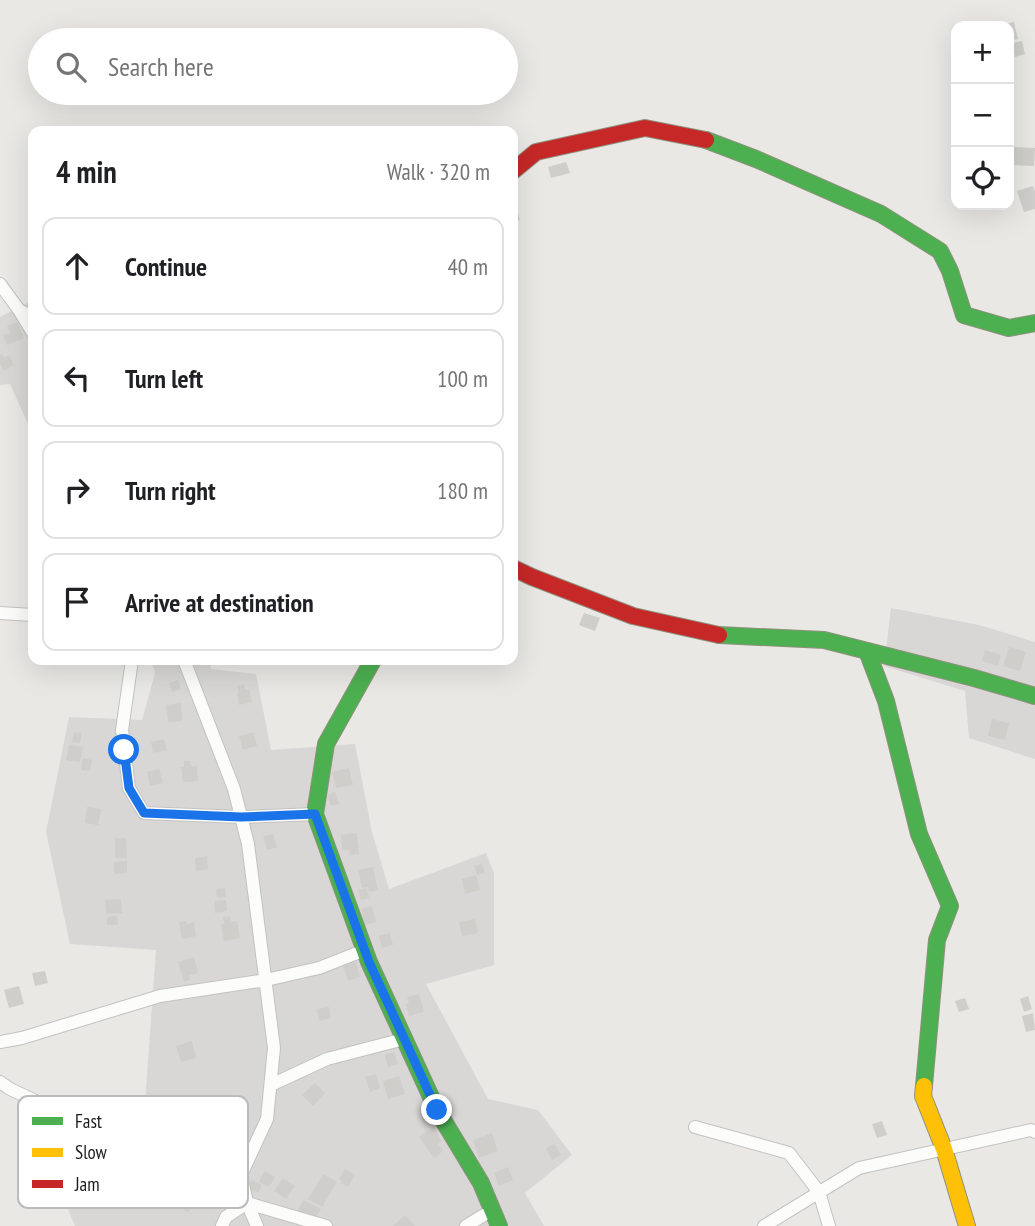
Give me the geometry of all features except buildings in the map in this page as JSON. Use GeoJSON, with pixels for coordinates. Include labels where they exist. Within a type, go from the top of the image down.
{"type":"FeatureCollection","features":[{"type":"Feature","properties":{"kind":"street"},"geometry":{"type":"LineString","coordinates":[[518,167],[536,152],[645,128],[709,141],[757,159],[881,214],[940,251],[950,271],[964,315],[1009,328],[1035,323]]}},
{"type":"Feature","properties":{"kind":"street"},"geometry":{"type":"LineString","coordinates":[[0,284],[28,325]]}},
{"type":"Feature","properties":{"kind":"street"},"geometry":{"type":"LineString","coordinates":[[19,310],[28,314]]}},
{"type":"Feature","properties":{"kind":"street"},"geometry":{"type":"LineString","coordinates":[[518,571],[633,616],[721,635],[824,640],[1035,696]]}},
{"type":"Feature","properties":{"kind":"street"},"geometry":{"type":"LineString","coordinates":[[0,613],[28,615]]}},
{"type":"Feature","properties":{"kind":"street"},"geometry":{"type":"LineString","coordinates":[[867,651],[886,701],[919,834],[950,906],[937,940],[923,1096],[944,1149],[967,1226]]}},
{"type":"Feature","properties":{"kind":"street"},"geometry":{"type":"LineString","coordinates":[[131,665],[122,730],[129,788],[144,813],[241,817],[315,814]]}},
{"type":"Feature","properties":{"kind":"street"},"geometry":{"type":"LineString","coordinates":[[186,665],[234,789],[248,844],[266,980],[274,1048],[271,1085],[267,1119],[248,1160]]}},
{"type":"Feature","properties":{"kind":"street"},"geometry":{"type":"LineString","coordinates":[[370,665],[326,744],[315,814],[365,950],[404,1039],[437,1110],[481,1183],[499,1226]]}},
{"type":"Feature","properties":{"kind":"street"},"geometry":{"type":"LineString","coordinates":[[0,1042],[22,1038],[160,996],[266,980],[318,968],[365,950]]}},
{"type":"Feature","properties":{"kind":"street"},"geometry":{"type":"LineString","coordinates":[[271,1085],[327,1059],[404,1039]]}},
{"type":"Feature","properties":{"kind":"street"},"geometry":{"type":"LineString","coordinates":[[0,1082],[23,1096]]}},
{"type":"Feature","properties":{"kind":"street"},"geometry":{"type":"LineString","coordinates":[[695,1127],[789,1153],[819,1192],[829,1226]]}},
{"type":"Feature","properties":{"kind":"street"},"geometry":{"type":"LineString","coordinates":[[764,1226],[859,1168],[1031,1130],[1035,1132]]}},
{"type":"Feature","properties":{"kind":"street"},"geometry":{"type":"LineString","coordinates":[[248,1203],[326,1226]]}},
{"type":"Feature","properties":{"kind":"street"},"geometry":{"type":"LineString","coordinates":[[248,1205],[257,1226]]}},
{"type":"Feature","properties":{"kind":"street"},"geometry":{"type":"LineString","coordinates":[[222,1226],[226,1217],[240,1208]]}},
{"type":"Feature","properties":{"kind":"street"},"geometry":{"type":"LineString","coordinates":[[466,1226],[492,1210]]}},
{"type":"Feature","properties":{"kind":"shaded area"},"geometry":{"type":"Polygon","coordinates":[[[28,303],[28,424],[10,384],[0,385],[0,317],[28,303]]]}},
{"type":"Feature","properties":{"kind":"shaded area"},"geometry":{"type":"Polygon","coordinates":[[[891,608],[979,625],[1035,642],[1035,759],[969,738],[965,691],[884,666],[891,608]]]}},
{"type":"Feature","properties":{"kind":"shaded area"},"geometry":{"type":"Polygon","coordinates":[[[153,665],[210,665],[211,669],[256,674],[271,750],[355,744],[372,832],[389,889],[486,853],[494,873],[494,965],[426,984],[488,1099],[538,1110],[572,1155],[525,1193],[544,1226],[75,1226],[67,1208],[248,1208],[248,1096],[146,1096],[156,950],[70,944],[46,832],[69,717],[142,720],[155,673],[153,665]]]}},
{"type":"Feature","properties":{"kind":"traffic: fast"},"geometry":{"type":"LineString","coordinates":[[706,140],[881,214],[940,251],[950,271],[964,315],[1009,328],[1035,323]]}},
{"type":"Feature","properties":{"kind":"traffic: fast"},"geometry":{"type":"LineString","coordinates":[[719,635],[824,640],[1035,696]]}},
{"type":"Feature","properties":{"kind":"traffic: fast"},"geometry":{"type":"LineString","coordinates":[[867,651],[886,701],[919,834],[950,906],[937,940],[924,1086]]}},
{"type":"Feature","properties":{"kind":"traffic: fast"},"geometry":{"type":"LineString","coordinates":[[370,665],[326,744],[315,814],[369,962],[437,1110],[481,1183],[499,1226]]}},
{"type":"Feature","properties":{"kind":"traffic: slow"},"geometry":{"type":"LineString","coordinates":[[924,1086],[923,1096],[944,1149],[967,1226]]}},
{"type":"Feature","properties":{"kind":"traffic: jam"},"geometry":{"type":"LineString","coordinates":[[518,167],[536,152],[645,128],[706,140]]}},
{"type":"Feature","properties":{"kind":"traffic: jam"},"geometry":{"type":"LineString","coordinates":[[518,570],[633,616],[719,635]]}},
{"type":"Feature","properties":{"kind":"route"},"geometry":{"type":"LineString","coordinates":[[124,750],[129,788],[144,813],[241,817],[315,814],[369,962],[437,1110]]}}]}
